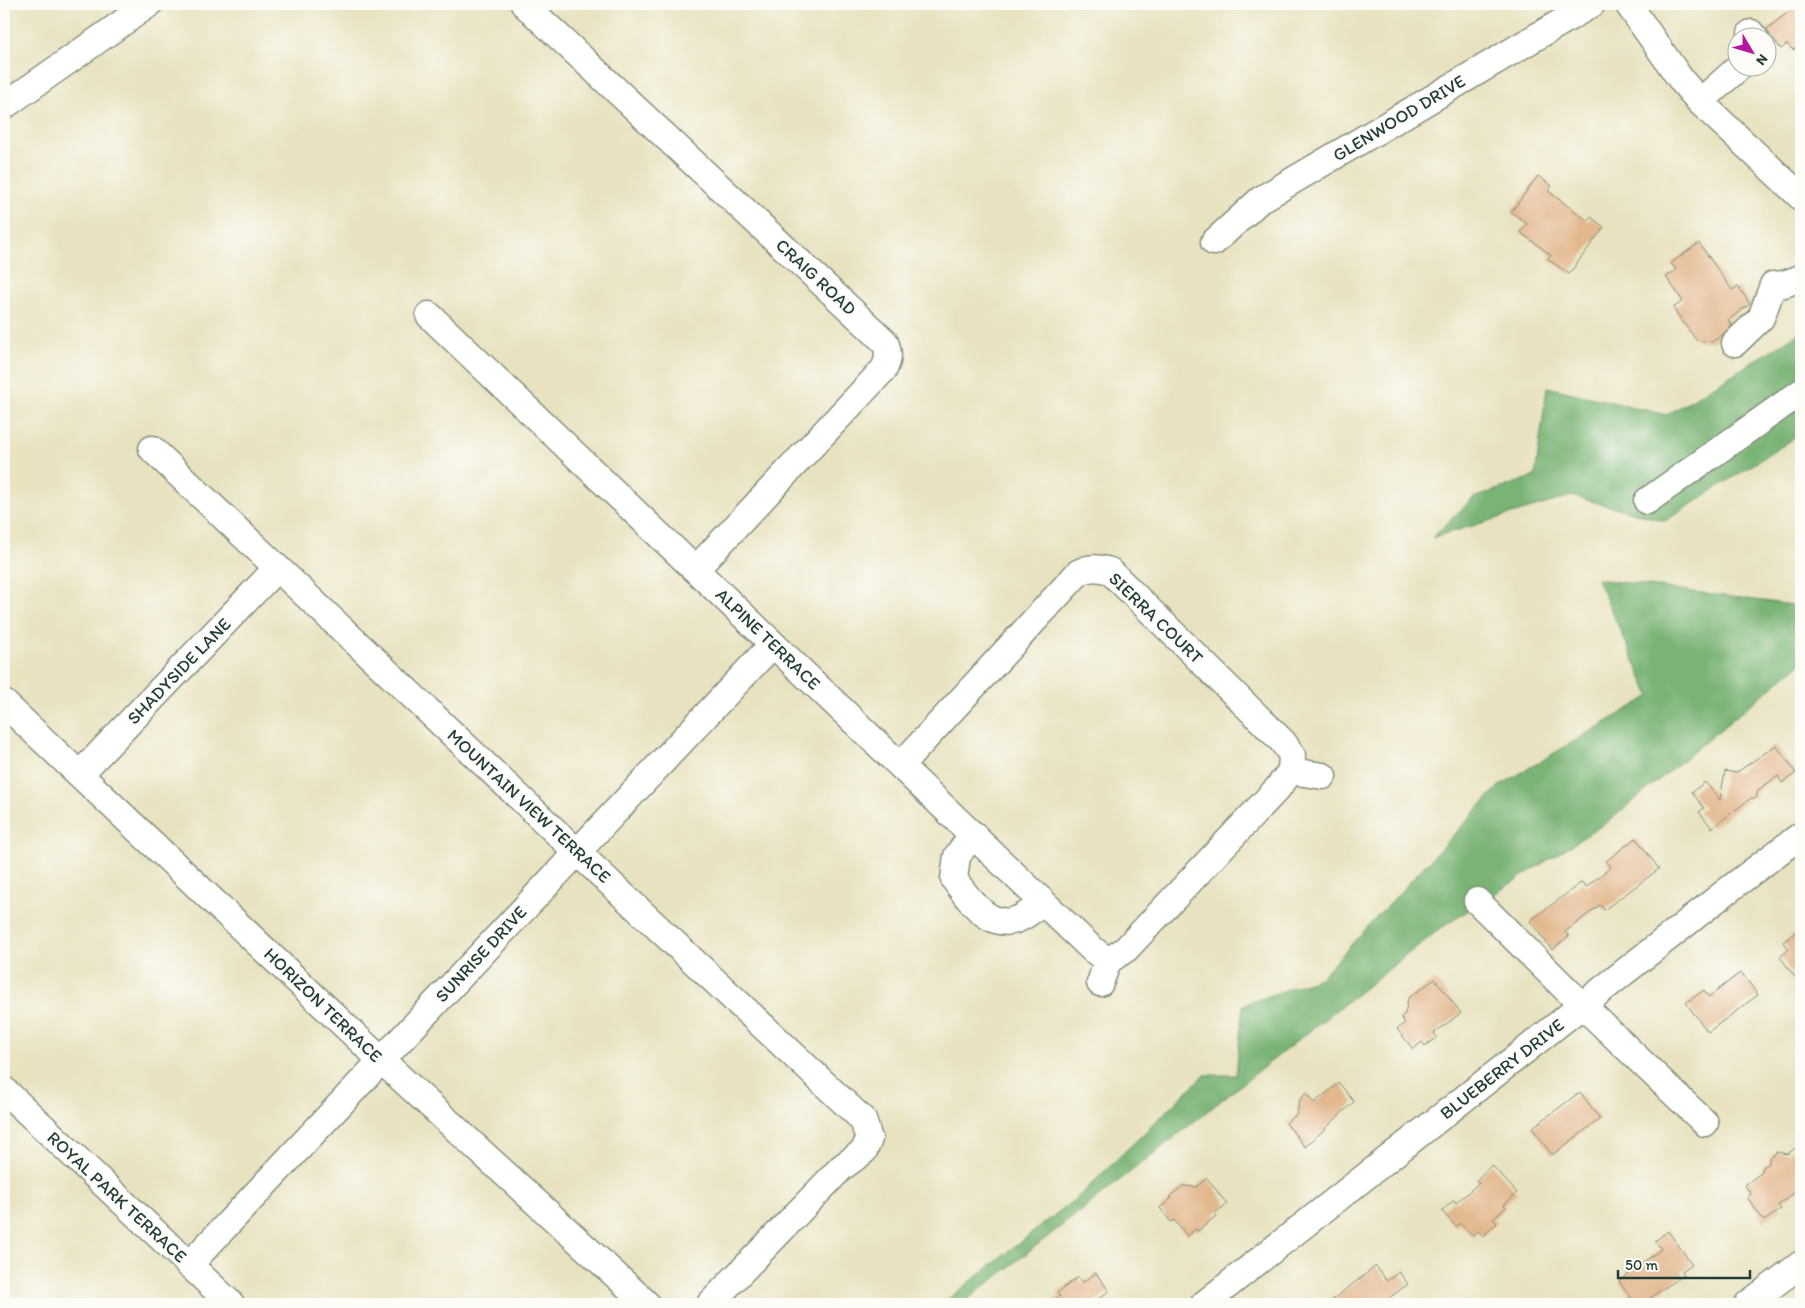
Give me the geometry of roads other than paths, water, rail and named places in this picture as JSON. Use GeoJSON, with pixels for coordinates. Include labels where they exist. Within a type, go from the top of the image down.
{"type":"FeatureCollection","features":[{"type":"Feature","properties":{"kind":"street"},"geometry":{"type":"LineString","coordinates":[[4,106],[149,4]]}},
{"type":"Feature","properties":{"kind":"street","name":"GLENWOOD DRIVE"},"geometry":{"type":"LineString","coordinates":[[1214,242],[1260,200],[1592,4]]}},
{"type":"Feature","properties":{"kind":"street"},"geometry":{"type":"LineString","coordinates":[[1628,4],[1682,81],[1700,102],[1801,197]]}},
{"type":"Feature","properties":{"kind":"street","name":"CRAIG ROAD"},"geometry":{"type":"LineString","coordinates":[[532,6],[885,342],[889,351],[884,369],[696,569]]}},
{"type":"Feature","properties":{"kind":"street"},"geometry":{"type":"LineString","coordinates":[[1700,102],[1728,77]]}},
{"type":"Feature","properties":{"kind":"street"},"geometry":{"type":"LineString","coordinates":[[1735,343],[1761,318],[1773,285],[1784,284],[1801,278]]}},
{"type":"Feature","properties":{"kind":"street","name":"ALPINE TERRACE"},"geometry":{"type":"LineString","coordinates":[[429,316],[1092,949],[1104,972],[1277,789],[1291,771]]}},
{"type":"Feature","properties":{"kind":"street"},"geometry":{"type":"LineString","coordinates":[[1647,501],[1801,392]]}},
{"type":"Feature","properties":{"kind":"street","name":"MOUNTAIN VIEW TERRACE"},"geometry":{"type":"LineString","coordinates":[[152,449],[863,1120],[869,1139],[864,1151],[841,1168],[710,1304]]}},
{"type":"Feature","properties":{"kind":"street","name":"SIERRA COURT"},"geometry":{"type":"LineString","coordinates":[[901,765],[1078,573],[1087,568],[1099,567],[1110,571],[1283,742],[1292,755],[1291,771]]}},
{"type":"Feature","properties":{"kind":"street","name":"SHADYSIDE LANE"},"geometry":{"type":"LineString","coordinates":[[80,774],[278,568]]}},
{"type":"Feature","properties":{"kind":"street","name":"SUNRISE DRIVE"},"geometry":{"type":"LineString","coordinates":[[189,1264],[773,644]]}},
{"type":"Feature","properties":{"kind":"street","name":"HORIZON TERRACE"},"geometry":{"type":"LineString","coordinates":[[4,703],[381,1060],[646,1304]]}},
{"type":"Feature","properties":{"kind":"street"},"geometry":{"type":"LineString","coordinates":[[1291,771],[1322,776]]}},
{"type":"Feature","properties":{"kind":"street"},"geometry":{"type":"LineString","coordinates":[[973,834],[957,856],[954,879],[968,900],[982,914],[998,920],[1015,921],[1034,910],[1042,901]]}},
{"type":"Feature","properties":{"kind":"street","name":"BLUEBERRY DRIVE"},"geometry":{"type":"LineString","coordinates":[[1204,1304],[1727,891],[1801,835]]}},
{"type":"Feature","properties":{"kind":"street"},"geometry":{"type":"LineString","coordinates":[[1477,901],[1705,1123]]}},
{"type":"Feature","properties":{"kind":"street","name":"ROYAL PARK TERRACE"},"geometry":{"type":"LineString","coordinates":[[4,1090],[231,1304]]}},
{"type":"Feature","properties":{"kind":"street"},"geometry":{"type":"LineString","coordinates":[[1748,1304],[1801,1264]]}}]}
